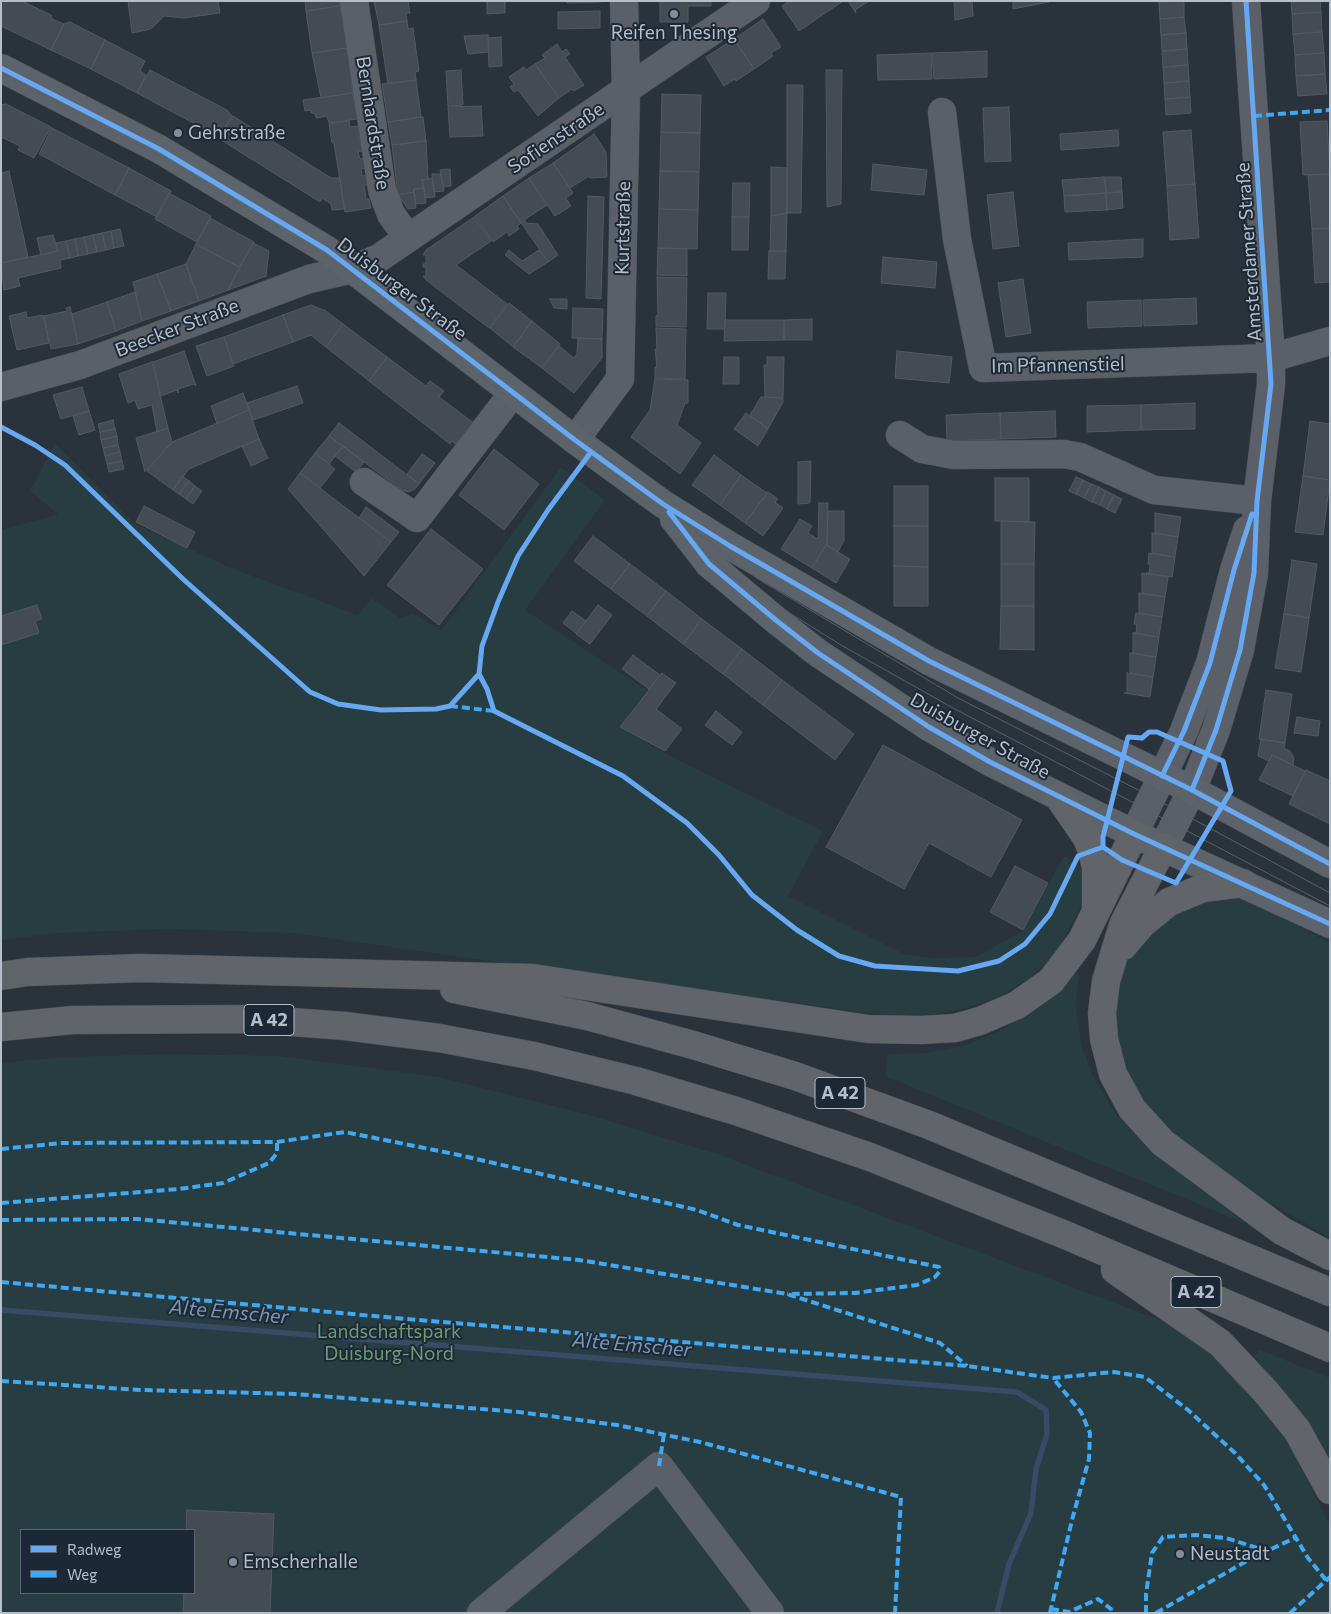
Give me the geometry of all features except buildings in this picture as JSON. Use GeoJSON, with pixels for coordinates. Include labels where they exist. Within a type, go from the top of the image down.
{"type":"FeatureCollection","features":[{"type":"Feature","properties":{"kind":"highway"},"geometry":{"type":"LineString","coordinates":[[1058,796],[1087,838],[1092,851],[1096,867],[1096,914]]}},
{"type":"Feature","properties":{"kind":"highway"},"geometry":{"type":"LineString","coordinates":[[326,972],[533,978],[809,1022],[868,1029],[955,1028],[1017,1005],[1051,981],[1082,940],[1134,834]]}},
{"type":"Feature","properties":{"kind":"highway"},"geometry":{"type":"LineString","coordinates":[[1163,848],[1123,925],[1106,982],[1103,1005],[1104,1039],[1113,1074],[1132,1110],[1171,1149],[1282,1231],[1330,1256]]}},
{"type":"Feature","properties":{"kind":"highway"},"geometry":{"type":"LineString","coordinates":[[1114,957],[1142,924],[1169,902],[1202,888],[1243,883]]}},
{"type":"Feature","properties":{"kind":"highway","name":"A 42"},"geometry":{"type":"LineString","coordinates":[[1,976],[28,972],[141,968],[326,972],[439,986],[587,1016],[693,1045],[795,1076],[929,1125],[1330,1292]]}},
{"type":"Feature","properties":{"kind":"highway","name":"A 42"},"geometry":{"type":"LineString","coordinates":[[1,1027],[74,1020],[251,1019],[345,1026],[420,1035],[534,1056],[636,1081],[745,1114],[870,1157],[1063,1234],[1330,1348]]}},
{"type":"Feature","properties":{"kind":"highway"},"geometry":{"type":"LineString","coordinates":[[1063,1234],[1220,1343],[1266,1392],[1297,1430],[1330,1490]]}},
{"type":"Feature","properties":{"kind":"main road","name":"Duisburger Straße"},"geometry":{"type":"LineString","coordinates":[[1,68],[158,149],[328,250],[575,440],[663,504],[730,546],[929,661],[1192,790],[1330,864]]}},
{"type":"Feature","properties":{"kind":"main road","name":"Duisburger Straße"},"geometry":{"type":"LineString","coordinates":[[663,504],[709,564],[818,653],[929,727],[990,762],[1134,834],[1330,924]]}},
{"type":"Feature","properties":{"kind":"street","name":"Bernhardstraße"},"geometry":{"type":"LineString","coordinates":[[354,1],[382,190],[391,214],[408,238]]}},
{"type":"Feature","properties":{"kind":"street","name":"Kurtstraße"},"geometry":{"type":"LineString","coordinates":[[575,440],[620,379],[626,91],[624,1]]}},
{"type":"Feature","properties":{"kind":"street","name":"Sofienstraße"},"geometry":{"type":"LineString","coordinates":[[353,269],[379,258],[756,1]]}},
{"type":"Feature","properties":{"kind":"street","name":"Amsterdamer Straße"},"geometry":{"type":"LineString","coordinates":[[1163,848],[1192,790],[1216,730],[1240,650],[1254,573],[1257,501],[1271,384],[1271,358],[1246,1]]}},
{"type":"Feature","properties":{"kind":"street","name":"Im Pfannenstiel"},"geometry":{"type":"LineString","coordinates":[[942,112],[958,239],[983,368],[1271,358]]}},
{"type":"Feature","properties":{"kind":"street","name":"Beecker Straße"},"geometry":{"type":"LineString","coordinates":[[2,382],[80,365],[309,279],[353,269]]}},
{"type":"Feature","properties":{"kind":"street"},"geometry":{"type":"LineString","coordinates":[[1271,358],[1330,341]]}},
{"type":"Feature","properties":{"kind":"street"},"geometry":{"type":"LineString","coordinates":[[364,482],[417,518],[513,393]]}},
{"type":"Feature","properties":{"kind":"street"},"geometry":{"type":"LineString","coordinates":[[900,435],[922,449],[954,455],[1064,454],[1080,457],[1154,490],[1257,501]]}},
{"type":"Feature","properties":{"kind":"street","name":"Amsterdamer Straße"},"geometry":{"type":"LineString","coordinates":[[1134,834],[1184,731],[1210,663],[1234,570],[1257,501]]}},
{"type":"Feature","properties":{"kind":"street"},"geometry":{"type":"LineString","coordinates":[[481,1613],[659,1466],[770,1613]]}},
{"type":"Feature","properties":{"kind":"green space"},"geometry":{"type":"Polygon","coordinates":[[[55,443],[134,523],[231,568],[358,615],[371,598],[400,618],[413,613],[441,631],[561,467],[605,500],[525,610],[647,690],[619,727],[672,757],[823,831],[788,896],[904,954],[930,958],[975,957],[1023,931],[1064,856],[1088,871],[1084,901],[1056,953],[1030,978],[998,997],[956,1011],[920,1016],[869,1013],[294,933],[168,929],[57,933],[1,940],[1,530],[58,514],[30,491],[55,443]]]}},
{"type":"Feature","properties":{"kind":"green space"},"geometry":{"type":"Polygon","coordinates":[[[1226,893],[1254,902],[1330,943],[1330,1238],[1246,1188],[1176,1137],[1140,1100],[1114,1043],[1116,1003],[1122,972],[1139,941],[1165,915],[1226,893]]]}},
{"type":"Feature","properties":{"kind":"green space"},"geometry":{"type":"Polygon","coordinates":[[[1070,970],[1079,975],[1076,1004],[1081,1045],[1094,1078],[1116,1114],[1156,1156],[1247,1224],[885,1076],[888,1054],[924,1053],[964,1046],[1007,1027],[1041,1000],[1070,970]]]}},
{"type":"Feature","properties":{"kind":"green space","name":"Landschaftspark Duisburg-Nord"},"geometry":{"type":"Polygon","coordinates":[[[167,1054],[280,1056],[439,1077],[593,1116],[720,1155],[1168,1323],[1210,1354],[1253,1397],[1285,1436],[1330,1526],[1330,1613],[1,1613],[1,1063],[64,1057],[167,1054]]]}},
{"type":"Feature","properties":{"kind":"green space"},"geometry":{"type":"Polygon","coordinates":[[[1260,1350],[1330,1378],[1330,1458],[1306,1420],[1254,1356],[1260,1350]]]}},
{"type":"Feature","properties":{"kind":"waterway","name":"Alte Emscher"},"geometry":{"type":"LineString","coordinates":[[1,1310],[1017,1392],[1046,1410],[1047,1434],[1036,1469],[1031,1513],[1009,1564],[997,1613]]}},
{"type":"Feature","properties":{"kind":"tram line"},"geometry":{"type":"LineString","coordinates":[[1,65],[160,147],[332,250],[549,418],[657,496],[701,536],[758,579],[958,698],[1152,797],[1330,893]]}},
{"type":"Feature","properties":{"kind":"tram line"},"geometry":{"type":"LineString","coordinates":[[1,73],[158,155],[333,261],[654,510],[748,587],[841,645],[953,708],[1330,906]]}},
{"type":"Feature","properties":{"kind":"marked path"},"geometry":{"type":"LineString","coordinates":[[1254,116],[1330,110]]}},
{"type":"Feature","properties":{"kind":"marked path"},"geometry":{"type":"LineString","coordinates":[[450,706],[494,711]]}},
{"type":"Feature","properties":{"kind":"marked path"},"geometry":{"type":"LineString","coordinates":[[1,1149],[62,1143],[277,1142],[345,1132],[459,1155],[697,1210],[738,1225],[939,1267],[940,1271],[935,1277],[917,1285],[855,1293],[787,1294]]}},
{"type":"Feature","properties":{"kind":"marked path"},"geometry":{"type":"LineString","coordinates":[[1,1203],[179,1189],[223,1183],[269,1163],[277,1153],[277,1142]]}},
{"type":"Feature","properties":{"kind":"marked path"},"geometry":{"type":"LineString","coordinates":[[1,1220],[137,1219],[579,1260],[787,1294],[940,1343],[967,1366]]}},
{"type":"Feature","properties":{"kind":"marked path"},"geometry":{"type":"LineString","coordinates":[[1,1282],[407,1319],[967,1366],[1053,1378],[1114,1372],[1145,1377],[1188,1410],[1235,1453],[1264,1485],[1308,1558],[1326,1580]]}},
{"type":"Feature","properties":{"kind":"marked path"},"geometry":{"type":"LineString","coordinates":[[1050,1613],[1072,1520],[1089,1459],[1090,1433],[1081,1412],[1053,1378]]}},
{"type":"Feature","properties":{"kind":"marked path"},"geometry":{"type":"LineString","coordinates":[[1,1381],[142,1390],[295,1394],[519,1412],[617,1425],[700,1442],[901,1497],[895,1613]]}},
{"type":"Feature","properties":{"kind":"marked path"},"geometry":{"type":"LineString","coordinates":[[659,1466],[664,1434]]}},
{"type":"Feature","properties":{"kind":"marked path"},"geometry":{"type":"LineString","coordinates":[[1146,1613],[1146,1594],[1152,1553],[1163,1537],[1196,1535],[1226,1538],[1267,1551]]}},
{"type":"Feature","properties":{"kind":"marked path"},"geometry":{"type":"LineString","coordinates":[[1156,1613],[1250,1559],[1297,1537]]}},
{"type":"Feature","properties":{"kind":"marked path"},"geometry":{"type":"LineString","coordinates":[[1290,1613],[1330,1577]]}},
{"type":"Feature","properties":{"kind":"marked path"},"geometry":{"type":"LineString","coordinates":[[1051,1609],[1069,1612],[1098,1599],[1111,1609],[1112,1613]]}},
{"type":"Feature","properties":{"kind":"cycle path"},"geometry":{"type":"LineString","coordinates":[[1192,790],[1216,730],[1240,650],[1254,573],[1257,501],[1271,384],[1246,1]]}},
{"type":"Feature","properties":{"kind":"cycle path"},"geometry":{"type":"LineString","coordinates":[[1,68],[159,149],[327,250],[575,440],[663,504],[730,546],[929,661],[1192,790],[1330,864]]}},
{"type":"Feature","properties":{"kind":"cycle path"},"geometry":{"type":"LineString","coordinates":[[1,427],[35,445],[65,465],[183,579],[310,692],[338,704],[381,710],[436,709],[450,706],[479,674]]}},
{"type":"Feature","properties":{"kind":"cycle path"},"geometry":{"type":"LineString","coordinates":[[591,452],[548,510],[518,556],[498,602],[482,646],[479,674],[487,689],[494,711],[623,776],[687,823],[719,855],[752,895],[797,930],[839,956],[875,966],[958,971],[999,961],[1025,944],[1050,914],[1078,856],[1103,847],[1103,837],[1128,737],[1142,738],[1149,732],[1157,732],[1223,761],[1231,791],[1176,883],[1122,860],[1103,847]]}},
{"type":"Feature","properties":{"kind":"cycle path"},"geometry":{"type":"LineString","coordinates":[[669,512],[709,564],[777,621],[818,653],[929,727],[990,762],[1134,834],[1330,924]]}},
{"type":"Feature","properties":{"kind":"cycle path"},"geometry":{"type":"LineString","coordinates":[[1162,776],[1184,731],[1210,663],[1234,570],[1252,514]]}},
{"type":"Feature","properties":{"kind":"place","name":"Reifen Thesing"},"geometry":{"type":"Point","coordinates":[674,14]}},
{"type":"Feature","properties":{"kind":"place","name":"Gehrstraße"},"geometry":{"type":"Point","coordinates":[178,133]}},
{"type":"Feature","properties":{"kind":"place","name":"Neustadt"},"geometry":{"type":"Point","coordinates":[1180,1554]}},
{"type":"Feature","properties":{"kind":"place","name":"Emscherhalle"},"geometry":{"type":"Point","coordinates":[233,1562]}}]}
